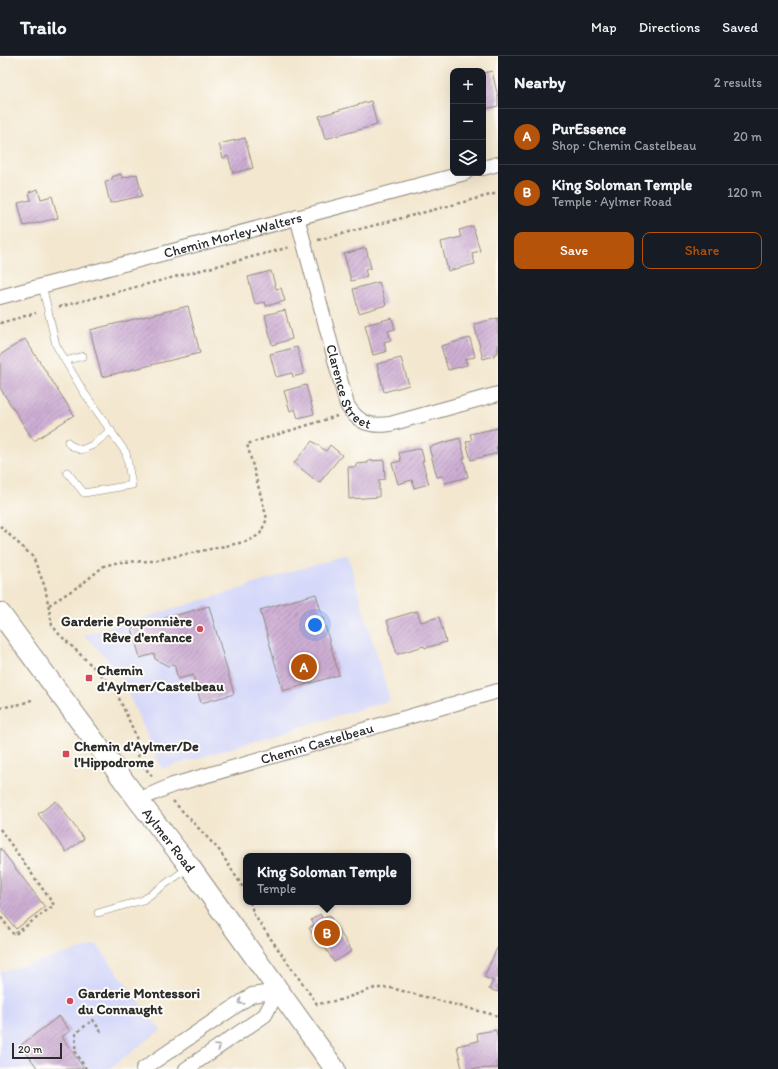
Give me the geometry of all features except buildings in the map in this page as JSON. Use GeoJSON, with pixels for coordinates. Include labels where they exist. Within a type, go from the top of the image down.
{"type":"FeatureCollection","features":[{"type":"Feature","properties":{"kind":"main road","name":"Aylmer Road"},"geometry":{"type":"LineString","coordinates":[[0,613],[138,800],[190,867],[335,1069]]}},
{"type":"Feature","properties":{"kind":"street"},"geometry":{"type":"LineString","coordinates":[[486,167],[498,164]]}},
{"type":"Feature","properties":{"kind":"street","name":"Chemin Morley-Walters"},"geometry":{"type":"LineString","coordinates":[[0,296],[454,176]]}},
{"type":"Feature","properties":{"kind":"street","name":"Clarence Street"},"geometry":{"type":"LineString","coordinates":[[297,217],[347,405],[356,418],[373,425],[382,425],[498,394]]}},
{"type":"Feature","properties":{"kind":"street","name":"Chemin Castelbeau"},"geometry":{"type":"LineString","coordinates":[[138,800],[173,785],[498,691]]}},
{"type":"Feature","properties":{"kind":"street"},"geometry":{"type":"LineString","coordinates":[[143,1069],[252,995],[278,991]]}},
{"type":"Feature","properties":{"kind":"street"},"geometry":{"type":"LineString","coordinates":[[186,1069],[266,1014],[278,991]]}},
{"type":"Feature","properties":{"kind":"lane"},"geometry":{"type":"LineString","coordinates":[[42,285],[56,345],[83,391],[126,453],[132,485],[84,493],[67,472]]}},
{"type":"Feature","properties":{"kind":"lane"},"geometry":{"type":"LineString","coordinates":[[65,361],[83,356]]}},
{"type":"Feature","properties":{"kind":"lane"},"geometry":{"type":"LineString","coordinates":[[68,442],[70,445],[81,450],[93,445],[111,430]]}},
{"type":"Feature","properties":{"kind":"lane"},"geometry":{"type":"LineString","coordinates":[[98,913],[143,900],[190,867]]}},
{"type":"Feature","properties":{"kind":"path"},"geometry":{"type":"LineString","coordinates":[[0,322],[498,193]]}},
{"type":"Feature","properties":{"kind":"path"},"geometry":{"type":"LineString","coordinates":[[48,605],[82,584],[104,566],[120,562],[153,561],[249,542],[260,534],[267,519],[247,444],[351,412]]}},
{"type":"Feature","properties":{"kind":"path"},"geometry":{"type":"LineString","coordinates":[[0,526],[33,557],[45,587],[52,625],[59,634],[114,688],[136,736],[139,760],[179,809],[219,850],[243,887]]}},
{"type":"Feature","properties":{"kind":"path"},"geometry":{"type":"LineString","coordinates":[[0,708],[20,704],[34,699]]}},
{"type":"Feature","properties":{"kind":"path"},"geometry":{"type":"LineString","coordinates":[[0,829],[54,905],[14,935],[0,916]]}},
{"type":"Feature","properties":{"kind":"path"},"geometry":{"type":"LineString","coordinates":[[251,905],[254,915],[317,1004],[340,1000],[375,988],[390,988],[498,1016]]}},
{"type":"Feature","properties":{"kind":"path"},"geometry":{"type":"LineString","coordinates":[[86,1069],[75,1051],[76,1033],[93,1020],[102,1033]]}},
{"type":"Feature","properties":{"kind":"shaded area"},"geometry":{"type":"Polygon","coordinates":[[[348,556],[390,700],[162,769],[118,671],[84,635],[234,591],[292,571],[348,556]]]}},
{"type":"Feature","properties":{"kind":"shaded area","name":"Garderie Montessori du Connaught"},"geometry":{"type":"Polygon","coordinates":[[[97,945],[161,1030],[109,1069],[0,1069],[0,972],[97,945]]]}},
{"type":"Feature","properties":{"kind":"place","name":"Garderie Pouponnière Rêve d'enfance"},"geometry":{"type":"Point","coordinates":[200,629]}},
{"type":"Feature","properties":{"kind":"place","name":"PurEssence"},"geometry":{"type":"Point","coordinates":[304,667]}},
{"type":"Feature","properties":{"kind":"place","name":"Chemin d'Aylmer/Castelbeau"},"geometry":{"type":"Point","coordinates":[89,678]}},
{"type":"Feature","properties":{"kind":"place","name":"Chemin d'Aylmer/De l'Hippodrome"},"geometry":{"type":"Point","coordinates":[66,754]}},
{"type":"Feature","properties":{"kind":"place","name":"King Soloman Temple"},"geometry":{"type":"Point","coordinates":[327,933]}},
{"type":"Feature","properties":{"kind":"place","name":"Garderie Montessori du Connaught"},"geometry":{"type":"Point","coordinates":[70,1001]}}]}
